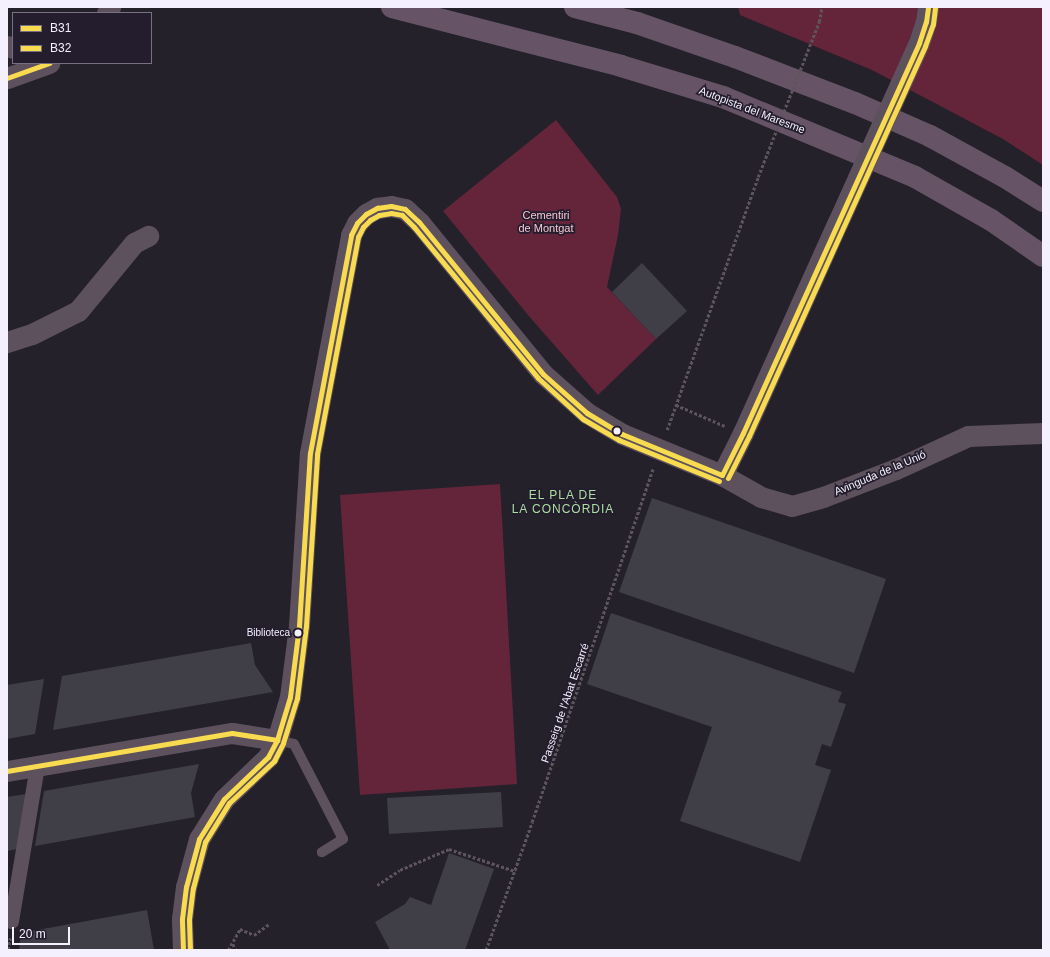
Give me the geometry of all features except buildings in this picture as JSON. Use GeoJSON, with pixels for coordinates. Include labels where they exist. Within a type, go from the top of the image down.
{"type":"FeatureCollection","features":[{"type":"Feature","properties":{"kind":"highway","name":"Autopista del Maresme"},"geometry":{"type":"LineString","coordinates":[[392,7],[621,66],[723,97],[915,177],[991,220],[1043,256]]}},
{"type":"Feature","properties":{"kind":"highway"},"geometry":{"type":"LineString","coordinates":[[575,7],[637,23],[735,57],[854,103],[930,136],[1005,177],[1043,201]]}},
{"type":"Feature","properties":{"kind":"street"},"geometry":{"type":"LineString","coordinates":[[722,475],[743,433],[919,43],[926,22],[928,7]]}},
{"type":"Feature","properties":{"kind":"street"},"geometry":{"type":"LineString","coordinates":[[7,78],[46,64]]}},
{"type":"Feature","properties":{"kind":"street","name":"Avinguda de la Unió"},"geometry":{"type":"LineString","coordinates":[[183,950],[183,911],[186,887],[199,839],[224,799],[268,756],[277,740],[290,697],[298,639],[310,453],[351,235],[357,222],[366,214],[377,208],[391,206],[405,209],[419,222],[543,374],[587,413],[622,434],[722,475],[761,497],[792,506],[823,497],[896,469],[968,436],[1043,433]]}},
{"type":"Feature","properties":{"kind":"street"},"geometry":{"type":"LineString","coordinates":[[7,342],[32,334],[78,311],[134,243],[148,236]]}},
{"type":"Feature","properties":{"kind":"street"},"geometry":{"type":"LineString","coordinates":[[7,771],[232,733],[277,740]]}},
{"type":"Feature","properties":{"kind":"street"},"geometry":{"type":"LineString","coordinates":[[11,921],[37,766]]}},
{"type":"Feature","properties":{"kind":"lane"},"geometry":{"type":"LineString","coordinates":[[277,740],[294,744],[321,806],[343,839],[322,852]]}},
{"type":"Feature","properties":{"kind":"path"},"geometry":{"type":"LineString","coordinates":[[664,436],[758,177],[819,22],[822,7]]}},
{"type":"Feature","properties":{"kind":"path"},"geometry":{"type":"LineString","coordinates":[[676,405],[743,433]]}},
{"type":"Feature","properties":{"kind":"path","name":"Passeig de l'Abat Escarré"},"geometry":{"type":"LineString","coordinates":[[486,950],[654,468]]}},
{"type":"Feature","properties":{"kind":"path"},"geometry":{"type":"LineString","coordinates":[[377,885],[400,870],[449,849],[515,870]]}},
{"type":"Feature","properties":{"kind":"path"},"geometry":{"type":"LineString","coordinates":[[228,950],[240,929],[254,935],[269,924]]}},
{"type":"Feature","properties":{"kind":"path"},"geometry":{"type":"LineString","coordinates":[[232,943],[236,950]]}},
{"type":"Feature","properties":{"kind":"green space"},"geometry":{"type":"Polygon","coordinates":[[[738,7],[1043,7],[1043,165],[1003,139],[872,70],[740,15],[738,7]]]}},
{"type":"Feature","properties":{"kind":"green space","name":"Cementiri de Montgat"},"geometry":{"type":"Polygon","coordinates":[[[556,120],[617,197],[621,209],[618,235],[607,287],[656,339],[598,395],[528,315],[443,211],[556,120]]]}},
{"type":"Feature","properties":{"kind":"green space"},"geometry":{"type":"Polygon","coordinates":[[[500,484],[517,784],[360,795],[340,495],[500,484]]]}},
{"type":"Feature","properties":{"kind":"transit line","name":"B31"},"geometry":{"type":"LineString","coordinates":[[722,475],[743,433],[919,43],[926,22],[928,7]]}},
{"type":"Feature","properties":{"kind":"transit line","name":"B32"},"geometry":{"type":"LineString","coordinates":[[728,478],[749,436],[925,46],[933,24],[935,8]]}},
{"type":"Feature","properties":{"kind":"transit line","name":"B31"},"geometry":{"type":"LineString","coordinates":[[7,78],[46,64]]}},
{"type":"Feature","properties":{"kind":"transit line","name":"B31"},"geometry":{"type":"LineString","coordinates":[[183,950],[182,919],[186,887],[199,839],[224,799],[268,757],[277,740],[290,697],[299,626],[310,453],[351,235],[357,223],[366,214],[377,208],[391,206],[405,209],[419,222],[543,374],[587,413],[622,434],[722,475]]}},
{"type":"Feature","properties":{"kind":"transit line","name":"B32"},"geometry":{"type":"LineString","coordinates":[[190,950],[189,919],[193,888],[205,842],[229,803],[274,761],[283,743],[297,698],[306,626],[317,454],[358,237],[363,227],[370,220],[379,215],[391,213],[402,215],[414,227],[538,378],[583,419],[619,440],[719,481]]}},
{"type":"Feature","properties":{"kind":"transit line","name":"B31"},"geometry":{"type":"LineString","coordinates":[[7,771],[232,733],[277,740]]}},
{"type":"Feature","properties":{"kind":"place","name":"Biblioteca"},"geometry":{"type":"Point","coordinates":[298,633]}},
{"type":"Feature","properties":{"kind":"district","name":"EL PLA DE LA CONCÒRDIA"},"geometry":{"type":"Point","coordinates":[563,503]}}]}
